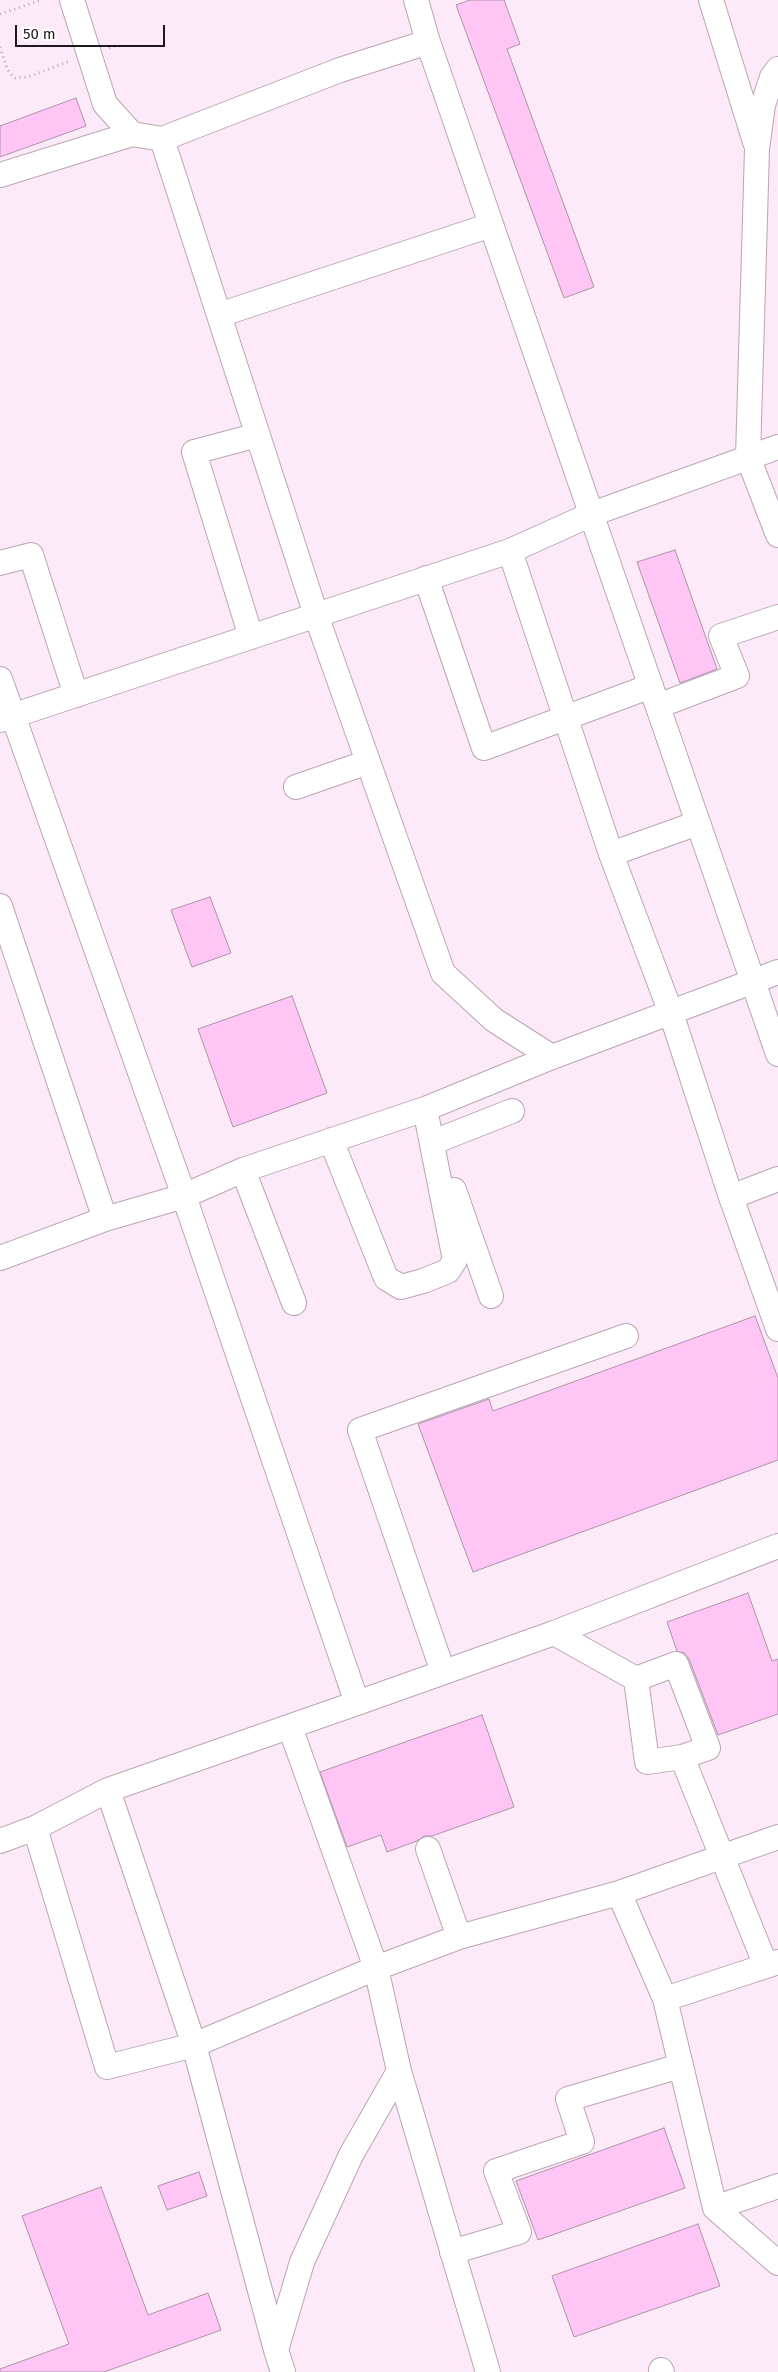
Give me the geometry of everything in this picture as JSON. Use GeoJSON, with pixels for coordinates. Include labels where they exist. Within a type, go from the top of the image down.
{"type":"FeatureCollection","features":[{"type":"Feature","properties":{"kind":"lane"},"geometry":{"type":"LineString","coordinates":[[72,0],[105,104],[132,134]]}},
{"type":"Feature","properties":{"kind":"lane"},"geometry":{"type":"LineString","coordinates":[[416,0],[428,42],[778,1054]]}},
{"type":"Feature","properties":{"kind":"lane"},"geometry":{"type":"LineString","coordinates":[[711,0],[757,149]]}},
{"type":"Feature","properties":{"kind":"lane"},"geometry":{"type":"LineString","coordinates":[[0,175],[132,134],[162,139],[340,70],[428,42]]}},
{"type":"Feature","properties":{"kind":"lane"},"geometry":{"type":"LineString","coordinates":[[778,69],[772,77],[763,104],[757,149],[748,458],[778,536]]}},
{"type":"Feature","properties":{"kind":"lane"},"geometry":{"type":"LineString","coordinates":[[162,139],[316,615],[443,973],[494,1020],[552,1057]]}},
{"type":"Feature","properties":{"kind":"lane"},"geometry":{"type":"LineString","coordinates":[[219,315],[491,225]]}},
{"type":"Feature","properties":{"kind":"lane"},"geometry":{"type":"LineString","coordinates":[[251,637],[194,452],[258,435]]}},
{"type":"Feature","properties":{"kind":"lane"},"geometry":{"type":"LineString","coordinates":[[6,718],[510,551],[592,514],[778,447]]}},
{"type":"Feature","properties":{"kind":"lane"},"geometry":{"type":"LineString","coordinates":[[510,551],[612,854],[671,1013],[731,1197],[778,1328]]}},
{"type":"Feature","properties":{"kind":"lane"},"geometry":{"type":"LineString","coordinates":[[0,563],[31,555],[76,695]]}},
{"type":"Feature","properties":{"kind":"lane"},"geometry":{"type":"LineString","coordinates":[[426,578],[484,748],[566,718],[736,676],[721,636],[778,617]]}},
{"type":"Feature","properties":{"kind":"lane"},"geometry":{"type":"LineString","coordinates":[[0,679],[6,718],[184,1196],[357,1703]]}},
{"type":"Feature","properties":{"kind":"lane"},"geometry":{"type":"LineString","coordinates":[[296,788],[368,762]]}},
{"type":"Feature","properties":{"kind":"lane"},"geometry":{"type":"LineString","coordinates":[[612,854],[698,823]]}},
{"type":"Feature","properties":{"kind":"lane"},"geometry":{"type":"LineString","coordinates":[[0,906],[105,1219]]}},
{"type":"Feature","properties":{"kind":"lane"},"geometry":{"type":"LineString","coordinates":[[0,1258],[105,1219],[184,1196],[243,1170],[424,1108],[752,980],[778,972]]}},
{"type":"Feature","properties":{"kind":"lane"},"geometry":{"type":"LineString","coordinates":[[330,1140],[386,1278],[401,1286],[423,1282],[448,1271],[455,1260],[424,1108]]}},
{"type":"Feature","properties":{"kind":"lane"},"geometry":{"type":"LineString","coordinates":[[424,1108],[491,1296]]}},
{"type":"Feature","properties":{"kind":"lane"},"geometry":{"type":"LineString","coordinates":[[436,1141],[512,1111]]}},
{"type":"Feature","properties":{"kind":"lane"},"geometry":{"type":"LineString","coordinates":[[243,1170],[294,1303]]}},
{"type":"Feature","properties":{"kind":"lane"},"geometry":{"type":"LineString","coordinates":[[731,1197],[778,1179]]}},
{"type":"Feature","properties":{"kind":"lane"},"geometry":{"type":"LineString","coordinates":[[443,1672],[360,1430],[626,1336]]}},
{"type":"Feature","properties":{"kind":"lane"},"geometry":{"type":"LineString","coordinates":[[0,1840],[35,1828],[108,1790],[554,1633],[778,1546]]}},
{"type":"Feature","properties":{"kind":"lane"},"geometry":{"type":"LineString","coordinates":[[554,1633],[636,1679],[676,1664],[708,1748],[682,1756],[647,1762],[636,1679]]}},
{"type":"Feature","properties":{"kind":"lane"},"geometry":{"type":"LineString","coordinates":[[290,1727],[376,1968],[399,2071],[488,2372]]}},
{"type":"Feature","properties":{"kind":"lane"},"geometry":{"type":"LineString","coordinates":[[665,2000],[772,1964],[722,1857],[682,1756]]}},
{"type":"Feature","properties":{"kind":"lane"},"geometry":{"type":"LineString","coordinates":[[108,1790],[194,2045],[283,2372]]}},
{"type":"Feature","properties":{"kind":"lane"},"geometry":{"type":"LineString","coordinates":[[35,1828],[108,2067],[194,2045],[376,1968],[460,1937],[618,1893],[778,1837]]}},
{"type":"Feature","properties":{"kind":"lane"},"geometry":{"type":"LineString","coordinates":[[428,1848],[460,1937]]}},
{"type":"Feature","properties":{"kind":"lane"},"geometry":{"type":"LineString","coordinates":[[618,1893],[665,2000],[715,2208],[778,2263]]}},
{"type":"Feature","properties":{"kind":"lane"},"geometry":{"type":"LineString","coordinates":[[452,2252],[519,2232],[496,2171],[582,2142],[568,2099],[680,2066]]}},
{"type":"Feature","properties":{"kind":"lane"},"geometry":{"type":"LineString","coordinates":[[276,2350],[302,2262],[351,2155],[399,2071]]}},
{"type":"Feature","properties":{"kind":"lane"},"geometry":{"type":"LineString","coordinates":[[715,2208],[778,2186]]}},
{"type":"Feature","properties":{"kind":"path"},"geometry":{"type":"LineString","coordinates":[[0,14],[41,0]]}},
{"type":"Feature","properties":{"kind":"path"},"geometry":{"type":"LineString","coordinates":[[0,47],[7,69],[14,78],[28,77],[118,45]]}},
{"type":"Feature","properties":{"kind":"shaded area"},"geometry":{"type":"Polygon","coordinates":[[[0,0],[778,0],[778,2372],[0,2372],[0,0]]]}},
{"type":"Feature","properties":{"kind":"building"},"geometry":{"type":"Polygon","coordinates":[[[470,0],[504,0],[520,44],[507,49],[594,287],[564,298],[456,5],[470,0]]]}},
{"type":"Feature","properties":{"kind":"building"},"geometry":{"type":"Polygon","coordinates":[[[76,98],[86,126],[0,157],[0,126],[76,98]]]}},
{"type":"Feature","properties":{"kind":"building"},"geometry":{"type":"Polygon","coordinates":[[[675,550],[717,669],[680,683],[637,562],[675,550]]]}},
{"type":"Feature","properties":{"kind":"building"},"geometry":{"type":"Polygon","coordinates":[[[210,897],[231,953],[192,967],[171,910],[210,897]]]}},
{"type":"Feature","properties":{"kind":"building"},"geometry":{"type":"Polygon","coordinates":[[[292,996],[327,1093],[233,1127],[198,1029],[292,996]]]}},
{"type":"Feature","properties":{"kind":"building"},"geometry":{"type":"Polygon","coordinates":[[[755,1316],[778,1378],[778,1460],[473,1572],[418,1424],[489,1399],[493,1411],[755,1316]]]}},
{"type":"Feature","properties":{"kind":"building"},"geometry":{"type":"Polygon","coordinates":[[[748,1593],[772,1661],[778,1659],[778,1714],[718,1735],[689,1659],[684,1653],[677,1651],[667,1622],[748,1593]]]}},
{"type":"Feature","properties":{"kind":"building"},"geometry":{"type":"Polygon","coordinates":[[[482,1715],[514,1807],[432,1836],[424,1836],[417,1841],[387,1852],[381,1835],[347,1847],[320,1772],[482,1715]]]}},
{"type":"Feature","properties":{"kind":"building"},"geometry":{"type":"Polygon","coordinates":[[[664,2128],[685,2188],[538,2240],[516,2181],[664,2128]]]}},
{"type":"Feature","properties":{"kind":"building"},"geometry":{"type":"Polygon","coordinates":[[[199,2172],[207,2196],[167,2210],[158,2186],[199,2172]]]}},
{"type":"Feature","properties":{"kind":"building"},"geometry":{"type":"Polygon","coordinates":[[[101,2187],[148,2315],[208,2293],[221,2330],[104,2372],[0,2372],[0,2369],[69,2344],[22,2216],[101,2187]]]}},
{"type":"Feature","properties":{"kind":"building"},"geometry":{"type":"Polygon","coordinates":[[[698,2224],[720,2286],[574,2337],[552,2276],[698,2224]]]}}]}
